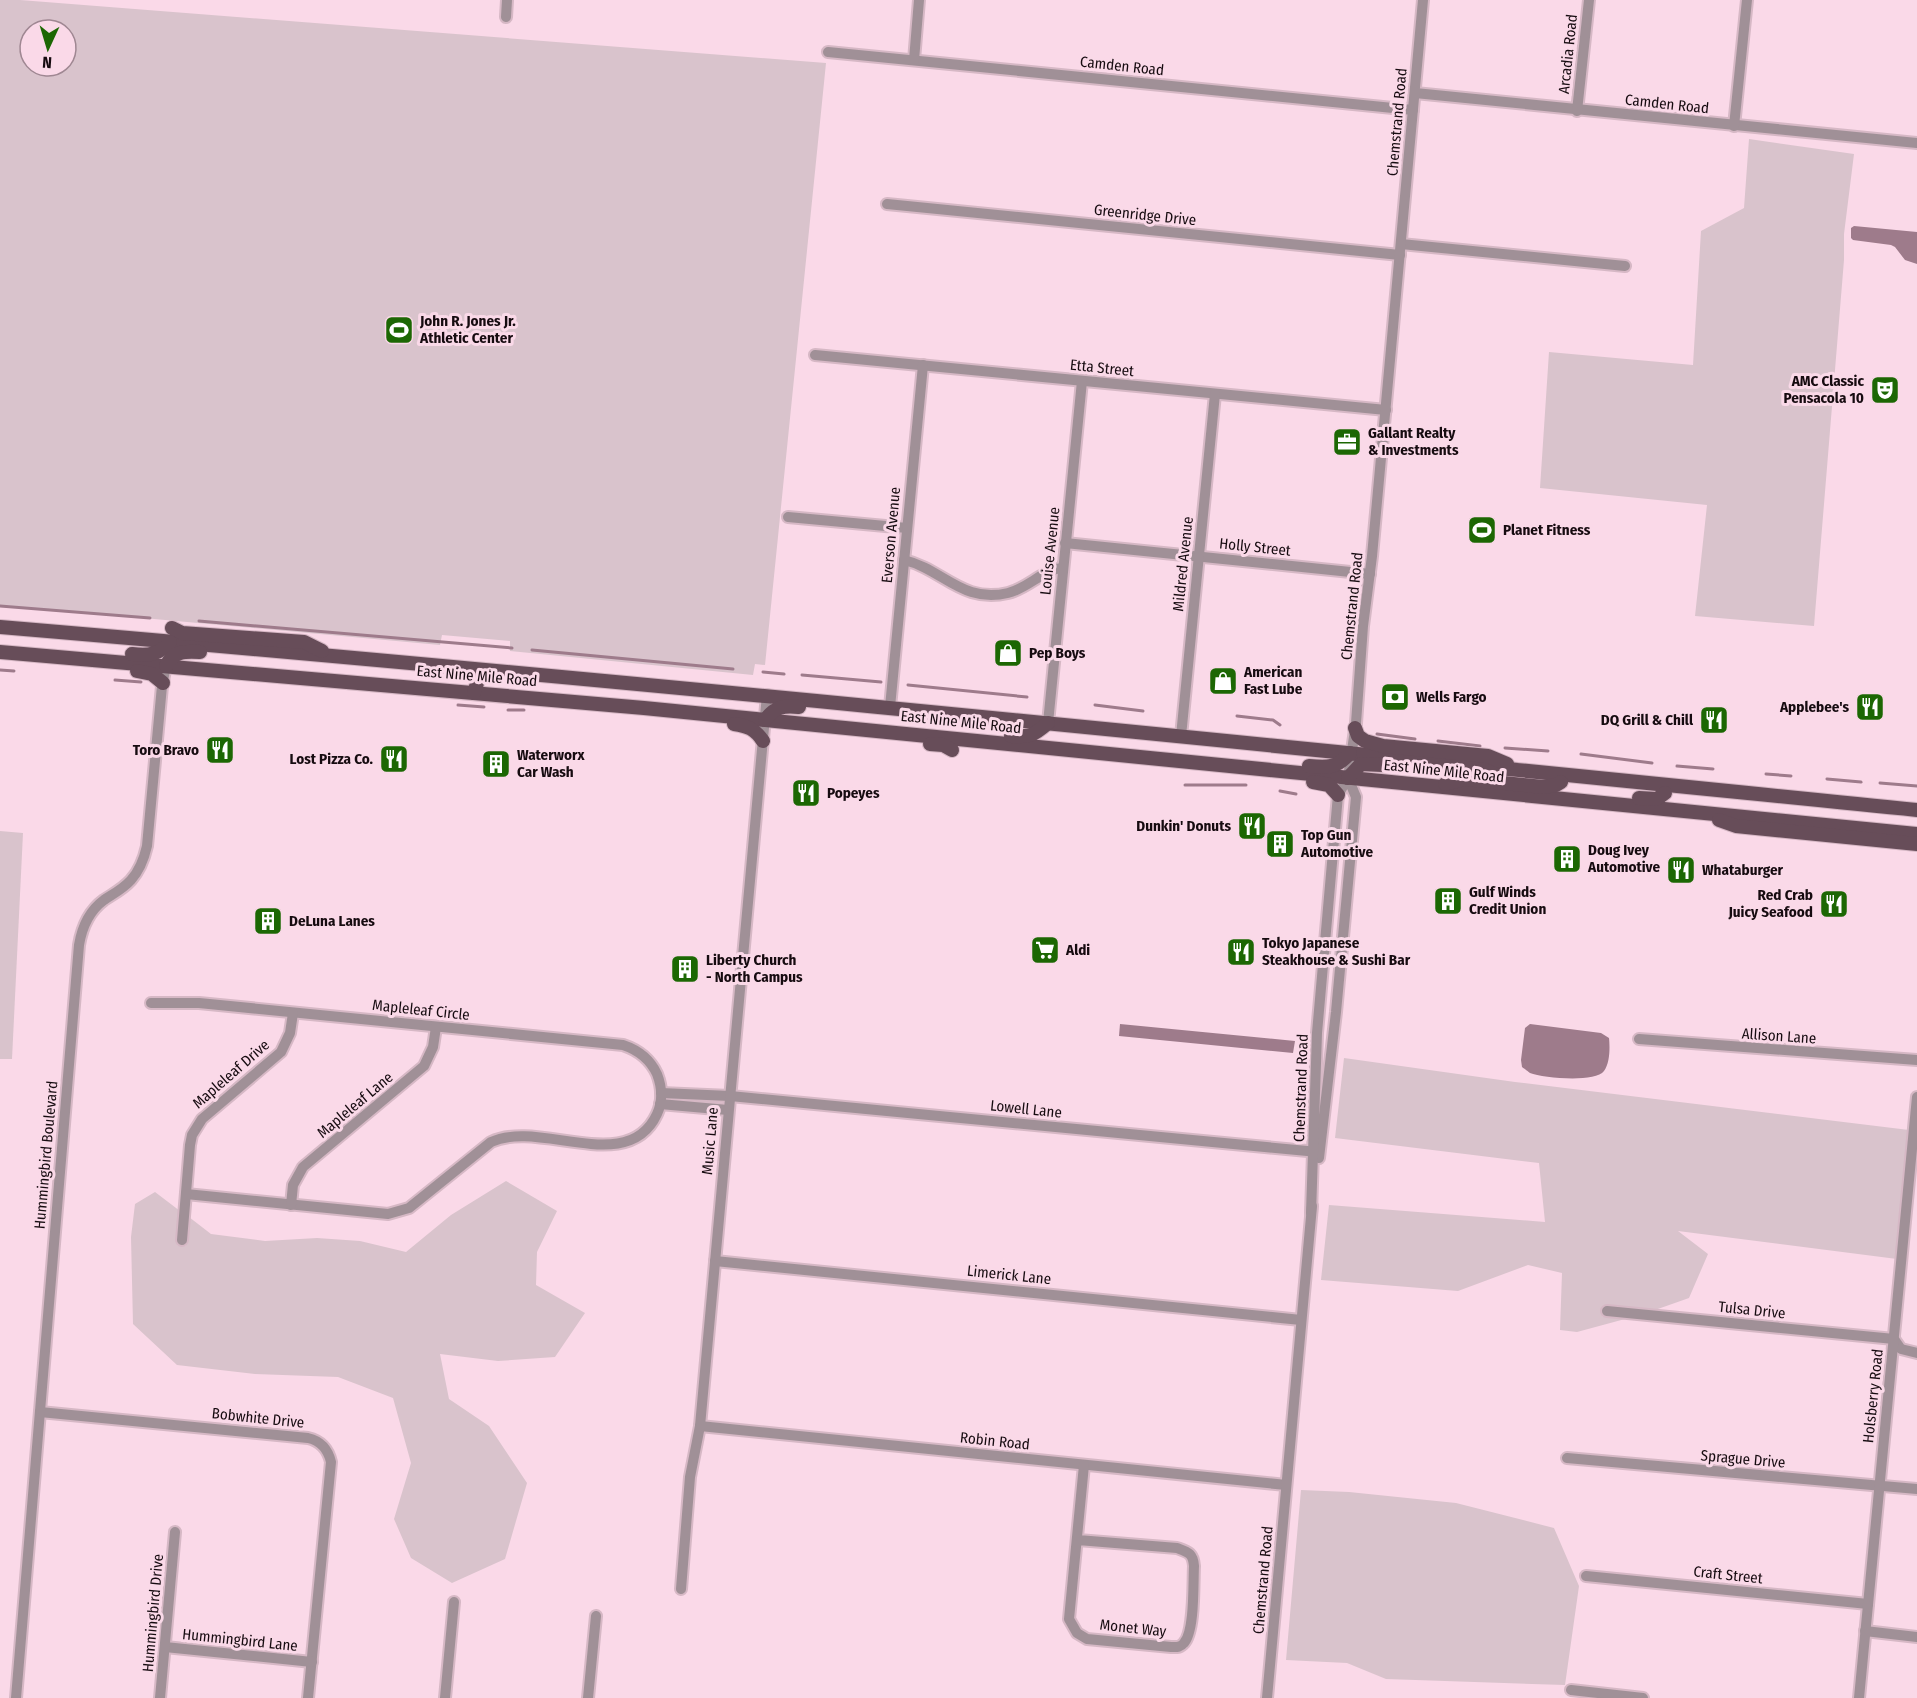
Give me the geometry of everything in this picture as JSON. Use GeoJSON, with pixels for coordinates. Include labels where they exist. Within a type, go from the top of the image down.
{"type":"FeatureCollection","features":[{"type":"Feature","properties":{"kind":"main road","name":"East Nine Mile Road"},"geometry":{"type":"LineString","coordinates":[[0,627],[171,635],[332,656],[767,695],[1917,810]]}},
{"type":"Feature","properties":{"kind":"main road"},"geometry":{"type":"LineString","coordinates":[[0,643],[153,655],[164,649],[171,635]]}},
{"type":"Feature","properties":{"kind":"main road","name":"East Nine Mile Road"},"geometry":{"type":"LineString","coordinates":[[0,652],[644,708],[1917,834]]}},
{"type":"Feature","properties":{"kind":"main road"},"geometry":{"type":"LineString","coordinates":[[166,666],[170,658],[177,653],[184,652],[412,670],[435,664]]}},
{"type":"Feature","properties":{"kind":"main road"},"geometry":{"type":"LineString","coordinates":[[0,659],[141,672],[152,674],[163,683]]}},
{"type":"Feature","properties":{"kind":"main road"},"geometry":{"type":"LineString","coordinates":[[474,693],[478,680],[484,676],[540,681],[605,680]]}},
{"type":"Feature","properties":{"kind":"main road"},"geometry":{"type":"LineString","coordinates":[[765,720],[774,709],[787,705],[874,714],[890,707]]}},
{"type":"Feature","properties":{"kind":"main road"},"geometry":{"type":"LineString","coordinates":[[644,708],[681,719],[748,726],[758,732],[763,741]]}},
{"type":"Feature","properties":{"kind":"main road"},"geometry":{"type":"LineString","coordinates":[[973,740],[1001,736],[1027,737],[1035,734],[1048,723]]}},
{"type":"Feature","properties":{"kind":"main road"},"geometry":{"type":"LineString","coordinates":[[804,724],[823,733],[943,745],[952,750]]}},
{"type":"Feature","properties":{"kind":"main road"},"geometry":{"type":"LineString","coordinates":[[1355,728],[1358,736],[1365,741],[1383,746],[1488,756],[1523,770]]}},
{"type":"Feature","properties":{"kind":"main road"},"geometry":{"type":"LineString","coordinates":[[994,742],[1018,752],[1317,783],[1329,785],[1338,795]]}},
{"type":"Feature","properties":{"kind":"main road"},"geometry":{"type":"LineString","coordinates":[[1118,755],[1153,749],[1320,767],[1341,763],[1350,753]]}},
{"type":"Feature","properties":{"kind":"main road"},"geometry":{"type":"LineString","coordinates":[[1348,778],[1361,765],[1377,764],[1774,804],[1802,798]]}},
{"type":"Feature","properties":{"kind":"main road"},"geometry":{"type":"LineString","coordinates":[[1434,786],[1465,779],[1544,787],[1561,782]]}},
{"type":"Feature","properties":{"kind":"main road"},"geometry":{"type":"LineString","coordinates":[[1577,801],[1588,796],[1657,799],[1665,793]]}},
{"type":"Feature","properties":{"kind":"main road"},"geometry":{"type":"LineString","coordinates":[[1693,812],[1719,805],[1917,826]]}},
{"type":"Feature","properties":{"kind":"main road"},"geometry":{"type":"LineString","coordinates":[[1693,812],[1736,826],[1917,844]]}},
{"type":"Feature","properties":{"kind":"street"},"geometry":{"type":"LineString","coordinates":[[506,17],[507,0]]}},
{"type":"Feature","properties":{"kind":"street"},"geometry":{"type":"LineString","coordinates":[[914,60],[919,0]]}},
{"type":"Feature","properties":{"kind":"street","name":"Chemstrand Road"},"geometry":{"type":"LineString","coordinates":[[1316,1152],[1317,1034],[1338,795],[1348,778],[1355,728],[1424,0]]}},
{"type":"Feature","properties":{"kind":"street","name":"Arcadia Road"},"geometry":{"type":"LineString","coordinates":[[1577,111],[1589,0]]}},
{"type":"Feature","properties":{"kind":"street"},"geometry":{"type":"LineString","coordinates":[[1734,126],[1747,0]]}},
{"type":"Feature","properties":{"kind":"street","name":"Camden Road"},"geometry":{"type":"LineString","coordinates":[[828,52],[1413,110]]}},
{"type":"Feature","properties":{"kind":"street","name":"Camden Road"},"geometry":{"type":"LineString","coordinates":[[1415,93],[1577,111],[1917,143]]}},
{"type":"Feature","properties":{"kind":"street","name":"Greenridge Drive"},"geometry":{"type":"LineString","coordinates":[[887,204],[1400,255]]}},
{"type":"Feature","properties":{"kind":"street"},"geometry":{"type":"LineString","coordinates":[[1401,244],[1625,266]]}},
{"type":"Feature","properties":{"kind":"street","name":"Etta Street"},"geometry":{"type":"LineString","coordinates":[[815,355],[1386,410]]}},
{"type":"Feature","properties":{"kind":"street","name":"Everson Avenue"},"geometry":{"type":"LineString","coordinates":[[890,707],[923,365]]}},
{"type":"Feature","properties":{"kind":"street","name":"Louise Avenue"},"geometry":{"type":"LineString","coordinates":[[1048,723],[1082,381]]}},
{"type":"Feature","properties":{"kind":"street","name":"Mildred Avenue"},"geometry":{"type":"LineString","coordinates":[[1180,736],[1215,394]]}},
{"type":"Feature","properties":{"kind":"street"},"geometry":{"type":"LineString","coordinates":[[788,517],[907,528]]}},
{"type":"Feature","properties":{"kind":"street","name":"Holly Street"},"geometry":{"type":"LineString","coordinates":[[1065,543],[1370,574]]}},
{"type":"Feature","properties":{"kind":"street"},"geometry":{"type":"LineString","coordinates":[[904,560],[915,562],[966,590],[992,594],[1007,593],[1022,588],[1049,571],[1063,568]]}},
{"type":"Feature","properties":{"kind":"street","name":"Hummingbird Boulevard"},"geometry":{"type":"LineString","coordinates":[[16,1698],[79,945],[86,922],[92,912],[101,902],[131,881],[144,859],[163,683],[171,635]]}},
{"type":"Feature","properties":{"kind":"street","name":"Music Lane"},"geometry":{"type":"LineString","coordinates":[[681,1589],[690,1477],[700,1426],[767,695]]}},
{"type":"Feature","properties":{"kind":"street","name":"Chemstrand Road"},"geometry":{"type":"LineString","coordinates":[[1268,1698],[1316,1152],[1337,1005],[1356,797],[1348,778]]}},
{"type":"Feature","properties":{"kind":"street","name":"Mapleleaf Circle"},"geometry":{"type":"LineString","coordinates":[[151,1003],[199,1003],[623,1045],[642,1054],[650,1062],[656,1072],[661,1098]]}},
{"type":"Feature","properties":{"kind":"street","name":"Mapleleaf Drive"},"geometry":{"type":"LineString","coordinates":[[182,1240],[190,1145],[196,1126],[281,1052],[290,1033],[292,1013]]}},
{"type":"Feature","properties":{"kind":"street","name":"Mapleleaf Lane"},"geometry":{"type":"LineString","coordinates":[[291,1205],[293,1185],[303,1167],[424,1066],[434,1047],[436,1027]]}},
{"type":"Feature","properties":{"kind":"street","name":"Allison Lane"},"geometry":{"type":"LineString","coordinates":[[1639,1040],[1917,1060]]}},
{"type":"Feature","properties":{"kind":"street"},"geometry":{"type":"LineString","coordinates":[[661,1098],[730,1096]]}},
{"type":"Feature","properties":{"kind":"street","name":"Lowell Lane"},"geometry":{"type":"LineString","coordinates":[[730,1096],[1316,1152]]}},
{"type":"Feature","properties":{"kind":"street","name":"Holsberry Road"},"geometry":{"type":"LineString","coordinates":[[1859,1698],[1894,1339],[1912,1191],[1917,1097]]}},
{"type":"Feature","properties":{"kind":"street"},"geometry":{"type":"LineString","coordinates":[[661,1098],[728,1110]]}},
{"type":"Feature","properties":{"kind":"street"},"geometry":{"type":"LineString","coordinates":[[186,1194],[388,1214],[399,1213],[414,1204],[491,1142],[501,1137],[521,1136],[611,1145],[622,1143],[632,1140],[647,1129],[654,1120],[661,1098]]}},
{"type":"Feature","properties":{"kind":"street","name":"Limerick Lane"},"geometry":{"type":"LineString","coordinates":[[715,1261],[1301,1320]]}},
{"type":"Feature","properties":{"kind":"street","name":"Tulsa Drive"},"geometry":{"type":"LineString","coordinates":[[1607,1311],[1894,1339]]}},
{"type":"Feature","properties":{"kind":"street"},"geometry":{"type":"LineString","coordinates":[[1894,1339],[1901,1349],[1917,1353]]}},
{"type":"Feature","properties":{"kind":"street","name":"Bobwhite Drive"},"geometry":{"type":"LineString","coordinates":[[40,1412],[308,1438],[322,1444],[331,1462],[308,1698]]}},
{"type":"Feature","properties":{"kind":"street","name":"Robin Road"},"geometry":{"type":"LineString","coordinates":[[700,1426],[1286,1485]]}},
{"type":"Feature","properties":{"kind":"street","name":"Sprague Drive"},"geometry":{"type":"LineString","coordinates":[[1567,1458],[1917,1489]]}},
{"type":"Feature","properties":{"kind":"street","name":"Monet Way"},"geometry":{"type":"LineString","coordinates":[[1078,1540],[1177,1548],[1189,1552],[1193,1557],[1194,1566],[1190,1632],[1185,1643],[1180,1647],[1170,1647],[1087,1639],[1077,1633],[1069,1619],[1084,1465]]}},
{"type":"Feature","properties":{"kind":"street","name":"Hummingbird Drive"},"geometry":{"type":"LineString","coordinates":[[160,1698],[175,1532]]}},
{"type":"Feature","properties":{"kind":"street","name":"Craft Street"},"geometry":{"type":"LineString","coordinates":[[1586,1576],[1868,1604]]}},
{"type":"Feature","properties":{"kind":"street"},"geometry":{"type":"LineString","coordinates":[[446,1698],[454,1602]]}},
{"type":"Feature","properties":{"kind":"street"},"geometry":{"type":"LineString","coordinates":[[588,1698],[596,1616]]}},
{"type":"Feature","properties":{"kind":"street"},"geometry":{"type":"LineString","coordinates":[[1865,1631],[1917,1636]]}},
{"type":"Feature","properties":{"kind":"street","name":"Hummingbird Lane"},"geometry":{"type":"LineString","coordinates":[[165,1647],[312,1662]]}},
{"type":"Feature","properties":{"kind":"street"},"geometry":{"type":"LineString","coordinates":[[1571,1690],[1643,1698]]}},
{"type":"Feature","properties":{"kind":"shaded area","name":"John R. Jones Jr. Athletic Center"},"geometry":{"type":"Polygon","coordinates":[[[0,0],[826,63],[765,665],[755,664],[753,675],[510,651],[510,641],[442,635],[440,645],[0,605],[0,0]]]}},
{"type":"Feature","properties":{"kind":"shaded area"},"geometry":{"type":"Polygon","coordinates":[[[1749,139],[1854,154],[1844,234],[1844,260],[1814,626],[1695,616],[1707,505],[1540,488],[1549,352],[1693,365],[1701,231],[1744,208],[1749,139]]]}},
{"type":"Feature","properties":{"kind":"shaded area"},"geometry":{"type":"Polygon","coordinates":[[[1854,226],[1917,232],[1917,264],[1905,260],[1891,245],[1853,240],[1851,228],[1854,226]]]}},
{"type":"Feature","properties":{"kind":"shaded area"},"geometry":{"type":"Polygon","coordinates":[[[0,831],[23,833],[12,1059],[0,1059],[0,831]]]}},
{"type":"Feature","properties":{"kind":"shaded area"},"geometry":{"type":"Polygon","coordinates":[[[1120,1024],[1295,1041],[1293,1053],[1119,1036],[1120,1024]]]}},
{"type":"Feature","properties":{"kind":"shaded area"},"geometry":{"type":"Polygon","coordinates":[[[1530,1024],[1601,1033],[1609,1038],[1606,1068],[1599,1075],[1580,1078],[1557,1078],[1530,1073],[1522,1067],[1521,1060],[1525,1028],[1530,1024]]]}},
{"type":"Feature","properties":{"kind":"shaded area"},"geometry":{"type":"Polygon","coordinates":[[[1344,1058],[1515,1082],[1909,1130],[1897,1259],[1678,1231],[1708,1254],[1689,1298],[1655,1310],[1603,1305],[1602,1316],[1625,1319],[1577,1332],[1560,1330],[1562,1273],[1528,1265],[1458,1291],[1321,1280],[1329,1205],[1545,1222],[1539,1163],[1335,1138],[1344,1058]]]}},
{"type":"Feature","properties":{"kind":"shaded area"},"geometry":{"type":"Polygon","coordinates":[[[506,1181],[557,1211],[537,1252],[536,1285],[585,1313],[555,1357],[498,1361],[440,1354],[449,1399],[489,1426],[527,1483],[505,1559],[452,1583],[411,1558],[394,1519],[411,1463],[393,1398],[338,1377],[255,1374],[177,1365],[133,1324],[131,1237],[135,1204],[155,1192],[180,1211],[177,1245],[186,1246],[189,1217],[211,1234],[265,1241],[317,1238],[360,1241],[406,1252],[451,1215],[506,1181]]]}},
{"type":"Feature","properties":{"kind":"shaded area"},"geometry":{"type":"Polygon","coordinates":[[[1301,1490],[1349,1492],[1456,1503],[1554,1528],[1579,1586],[1565,1685],[1386,1679],[1347,1663],[1286,1660],[1301,1490]]]}},
{"type":"Feature","properties":{"kind":"waterway"},"geometry":{"type":"LineString","coordinates":[[0,606],[150,618]]}},
{"type":"Feature","properties":{"kind":"waterway"},"geometry":{"type":"LineString","coordinates":[[199,621],[512,648]]}},
{"type":"Feature","properties":{"kind":"waterway"},"geometry":{"type":"LineString","coordinates":[[532,650],[733,669]]}},
{"type":"Feature","properties":{"kind":"waterway"},"geometry":{"type":"LineString","coordinates":[[0,670],[14,671]]}},
{"type":"Feature","properties":{"kind":"waterway"},"geometry":{"type":"LineString","coordinates":[[763,672],[784,674]]}},
{"type":"Feature","properties":{"kind":"waterway"},"geometry":{"type":"LineString","coordinates":[[802,675],[881,682]]}},
{"type":"Feature","properties":{"kind":"waterway"},"geometry":{"type":"LineString","coordinates":[[115,680],[141,682]]}},
{"type":"Feature","properties":{"kind":"waterway"},"geometry":{"type":"LineString","coordinates":[[908,685],[1027,697]]}},
{"type":"Feature","properties":{"kind":"waterway"},"geometry":{"type":"LineString","coordinates":[[458,705],[484,707]]}},
{"type":"Feature","properties":{"kind":"waterway"},"geometry":{"type":"LineString","coordinates":[[1095,705],[1143,711]]}},
{"type":"Feature","properties":{"kind":"waterway"},"geometry":{"type":"LineString","coordinates":[[508,710],[524,710]]}},
{"type":"Feature","properties":{"kind":"waterway"},"geometry":{"type":"LineString","coordinates":[[1237,716],[1273,720],[1280,725]]}},
{"type":"Feature","properties":{"kind":"waterway"},"geometry":{"type":"LineString","coordinates":[[1377,734],[1415,739]]}},
{"type":"Feature","properties":{"kind":"waterway"},"geometry":{"type":"LineString","coordinates":[[1438,741],[1480,746]]}},
{"type":"Feature","properties":{"kind":"waterway"},"geometry":{"type":"LineString","coordinates":[[1505,748],[1548,751]]}},
{"type":"Feature","properties":{"kind":"waterway"},"geometry":{"type":"LineString","coordinates":[[1581,754],[1652,763]]}},
{"type":"Feature","properties":{"kind":"waterway"},"geometry":{"type":"LineString","coordinates":[[1677,766],[1713,769]]}},
{"type":"Feature","properties":{"kind":"waterway"},"geometry":{"type":"LineString","coordinates":[[1766,774],[1791,776]]}},
{"type":"Feature","properties":{"kind":"waterway"},"geometry":{"type":"LineString","coordinates":[[1827,779],[1861,782]]}},
{"type":"Feature","properties":{"kind":"waterway"},"geometry":{"type":"LineString","coordinates":[[1880,783],[1917,786]]}},
{"type":"Feature","properties":{"kind":"waterway"},"geometry":{"type":"LineString","coordinates":[[1185,785],[1246,785]]}},
{"type":"Feature","properties":{"kind":"waterway"},"geometry":{"type":"LineString","coordinates":[[1280,791],[1296,794]]}},
{"type":"Feature","properties":{"kind":"place","name":"John R. Jones Jr. Athletic Center"},"geometry":{"type":"Point","coordinates":[399,330]}},
{"type":"Feature","properties":{"kind":"place","name":"AMC Classic Pensacola 10"},"geometry":{"type":"Point","coordinates":[1885,390]}},
{"type":"Feature","properties":{"kind":"place","name":"Gallant Realty & Investments"},"geometry":{"type":"Point","coordinates":[1347,442]}},
{"type":"Feature","properties":{"kind":"place","name":"Planet Fitness"},"geometry":{"type":"Point","coordinates":[1482,530]}},
{"type":"Feature","properties":{"kind":"place","name":"Pep Boys"},"geometry":{"type":"Point","coordinates":[1008,653]}},
{"type":"Feature","properties":{"kind":"place","name":"American Fast Lube"},"geometry":{"type":"Point","coordinates":[1223,681]}},
{"type":"Feature","properties":{"kind":"place","name":"Wells Fargo"},"geometry":{"type":"Point","coordinates":[1395,697]}},
{"type":"Feature","properties":{"kind":"place","name":"Applebee's"},"geometry":{"type":"Point","coordinates":[1870,707]}},
{"type":"Feature","properties":{"kind":"place","name":"DQ Grill & Chill"},"geometry":{"type":"Point","coordinates":[1714,720]}},
{"type":"Feature","properties":{"kind":"place","name":"Toro Bravo"},"geometry":{"type":"Point","coordinates":[220,750]}},
{"type":"Feature","properties":{"kind":"place","name":"Lost Pizza Co."},"geometry":{"type":"Point","coordinates":[394,759]}},
{"type":"Feature","properties":{"kind":"place","name":"Waterworx Car Wash"},"geometry":{"type":"Point","coordinates":[496,764]}},
{"type":"Feature","properties":{"kind":"place","name":"Popeyes"},"geometry":{"type":"Point","coordinates":[806,793]}},
{"type":"Feature","properties":{"kind":"place","name":"Dunkin' Donuts"},"geometry":{"type":"Point","coordinates":[1252,826]}},
{"type":"Feature","properties":{"kind":"place","name":"Top Gun Automotive"},"geometry":{"type":"Point","coordinates":[1280,844]}},
{"type":"Feature","properties":{"kind":"place","name":"Doug Ivey Automotive"},"geometry":{"type":"Point","coordinates":[1567,859]}},
{"type":"Feature","properties":{"kind":"place","name":"Whataburger"},"geometry":{"type":"Point","coordinates":[1681,870]}},
{"type":"Feature","properties":{"kind":"place","name":"Gulf Winds Credit Union"},"geometry":{"type":"Point","coordinates":[1448,901]}},
{"type":"Feature","properties":{"kind":"place","name":"Red Crab Juicy Seafood"},"geometry":{"type":"Point","coordinates":[1834,904]}},
{"type":"Feature","properties":{"kind":"place","name":"DeLuna Lanes"},"geometry":{"type":"Point","coordinates":[268,921]}},
{"type":"Feature","properties":{"kind":"place","name":"Aldi"},"geometry":{"type":"Point","coordinates":[1045,950]}},
{"type":"Feature","properties":{"kind":"place","name":"Tokyo Japanese Steakhouse & Sushi Bar"},"geometry":{"type":"Point","coordinates":[1241,952]}},
{"type":"Feature","properties":{"kind":"place","name":"Liberty Church - North Campus"},"geometry":{"type":"Point","coordinates":[685,969]}}]}
